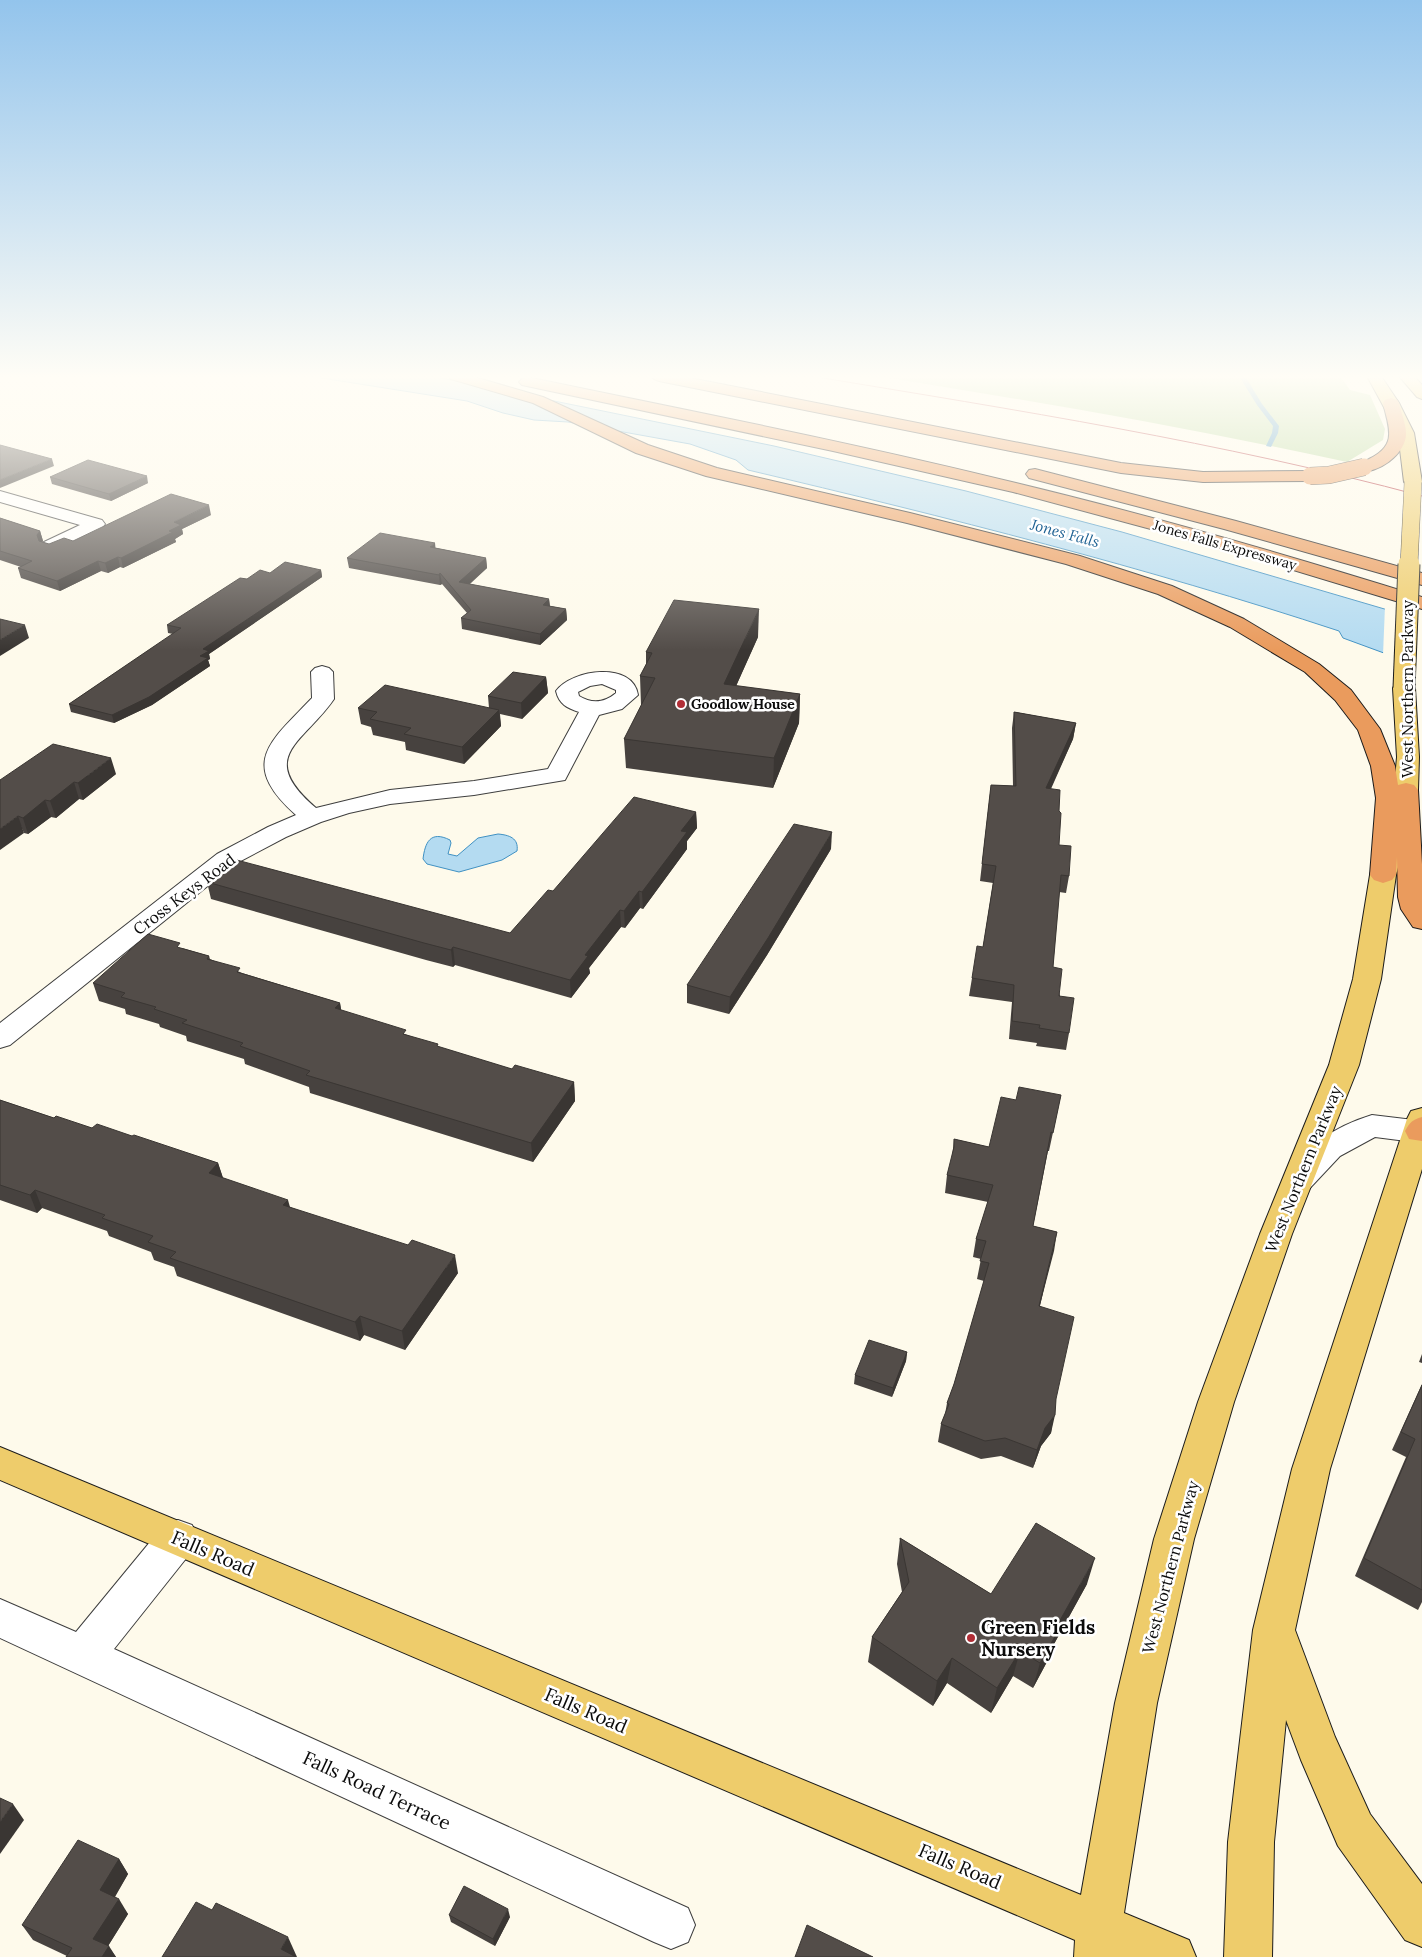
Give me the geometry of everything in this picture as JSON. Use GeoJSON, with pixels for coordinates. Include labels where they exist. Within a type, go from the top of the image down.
{"type":"FeatureCollection","features":[{"type":"Feature","properties":{"kind":"highway"},"geometry":{"type":"LineString","coordinates":[[700,467],[737,479],[910,518],[1073,560],[1122,575],[1201,605],[1237,622],[1281,648],[1312,668],[1343,695],[1369,729],[1376,743],[1383,766],[1388,798],[1383,875]]}},
{"type":"Feature","properties":{"kind":"highway","name":"Jones Falls Expressway"},"geometry":{"type":"LineString","coordinates":[[924,467],[1016,488],[1417,595]]}},
{"type":"Feature","properties":{"kind":"highway"},"geometry":{"type":"LineString","coordinates":[[1117,467],[1203,477],[1328,475],[1361,467]]}},
{"type":"Feature","properties":{"kind":"highway","name":"Jones Falls Expressway"},"geometry":{"type":"LineString","coordinates":[[1016,469],[1230,524],[1422,579]]}},
{"type":"Feature","properties":{"kind":"highway"},"geometry":{"type":"LineString","coordinates":[[1035,474],[1237,516],[1422,564]]}},
{"type":"Feature","properties":{"kind":"highway"},"geometry":{"type":"LineString","coordinates":[[1406,790],[1411,897],[1414,909],[1422,921]]}},
{"type":"Feature","properties":{"kind":"main road","name":"West Northern Parkway"},"geometry":{"type":"LineString","coordinates":[[1098,1941],[1136,1703],[1174,1539],[1216,1402],[1295,1184],[1344,1065],[1367,980],[1383,875],[1406,790],[1408,757],[1404,688],[1417,595],[1411,467]]}},
{"type":"Feature","properties":{"kind":"main road"},"geometry":{"type":"LineString","coordinates":[[1248,1957],[1251,1842],[1274,1630],[1310,1469],[1421,1127]]}},
{"type":"Feature","properties":{"kind":"main road","name":"Falls Road"},"geometry":{"type":"LineString","coordinates":[[0,1463],[178,1538],[1098,1941],[1172,1957]]}},
{"type":"Feature","properties":{"kind":"main road"},"geometry":{"type":"LineString","coordinates":[[1274,1630],[1316,1745],[1354,1830],[1422,1923]]}},
{"type":"Feature","properties":{"kind":"street"},"geometry":{"type":"LineString","coordinates":[[0,496],[96,524],[52,546]]}},
{"type":"Feature","properties":{"kind":"street"},"geometry":{"type":"LineString","coordinates":[[312,817],[298,805],[281,785],[275,769],[277,751],[324,699],[322,672]]}},
{"type":"Feature","properties":{"kind":"street","name":"Cross Keys Road"},"geometry":{"type":"LineString","coordinates":[[0,1038],[226,859],[277,832],[312,817],[343,807],[390,797],[474,788],[557,775],[592,708]]}},
{"type":"Feature","properties":{"kind":"street"},"geometry":{"type":"LineString","coordinates":[[1295,1184],[1329,1148],[1353,1134],[1372,1126],[1421,1127]]}},
{"type":"Feature","properties":{"kind":"street"},"geometry":{"type":"LineString","coordinates":[[83,1656],[178,1538]]}},
{"type":"Feature","properties":{"kind":"street","name":"Falls Road Terrace"},"geometry":{"type":"LineString","coordinates":[[0,1618],[671,1925]]}},
{"type":"Feature","properties":{"kind":"water","name":"Jones Falls"},"geometry":{"type":"Polygon","coordinates":[[[745,467],[865,467],[966,491],[1122,532],[1422,620],[1422,667],[1343,638],[1339,631],[1193,585],[1045,544],[748,470],[745,467]]]}},
{"type":"Feature","properties":{"kind":"water"},"geometry":{"type":"Polygon","coordinates":[[[498,834],[506,835],[515,840],[517,847],[517,851],[502,860],[459,872],[427,864],[423,859],[427,843],[433,837],[438,836],[450,840],[448,854],[457,856],[478,838],[498,834]]]}},
{"type":"Feature","properties":{"kind":"pier"},"geometry":{"type":"Polygon","coordinates":[[[1385,606],[1422,617],[1422,669],[1383,655],[1385,606]]]}},
{"type":"Feature","properties":{"kind":"building"},"geometry":{"type":"Polygon","coordinates":[[[0,467],[31,467],[0,480],[0,467]]]}},
{"type":"Feature","properties":{"kind":"building"},"geometry":{"type":"Polygon","coordinates":[[[72,467],[115,467],[147,476],[109,494],[50,477],[72,467]]]}},
{"type":"Feature","properties":{"kind":"building"},"geometry":{"type":"Polygon","coordinates":[[[171,494],[209,505],[174,522],[181,525],[169,531],[173,532],[121,558],[118,557],[105,563],[98,561],[57,581],[18,568],[32,561],[0,551],[0,518],[40,531],[37,535],[39,541],[49,544],[64,538],[73,541],[171,494]]]}},
{"type":"Feature","properties":{"kind":"building"},"geometry":{"type":"Polygon","coordinates":[[[380,533],[435,543],[430,547],[486,558],[459,582],[549,599],[543,605],[566,609],[540,634],[461,618],[471,610],[440,573],[439,575],[347,558],[380,533]]]}},
{"type":"Feature","properties":{"kind":"building"},"geometry":{"type":"Polygon","coordinates":[[[285,562],[321,570],[203,649],[209,651],[200,656],[208,658],[149,697],[112,715],[69,704],[181,628],[167,625],[240,578],[247,579],[260,570],[270,573],[285,562]]]}},
{"type":"Feature","properties":{"kind":"building"},"geometry":{"type":"Polygon","coordinates":[[[674,600],[759,609],[724,684],[800,694],[774,758],[624,739],[655,678],[640,676],[652,653],[646,652],[674,600]]]}},
{"type":"Feature","properties":{"kind":"building"},"geometry":{"type":"Polygon","coordinates":[[[0,619],[25,625],[0,640],[0,619]]]}},
{"type":"Feature","properties":{"kind":"building"},"geometry":{"type":"Polygon","coordinates":[[[513,672],[546,677],[521,703],[488,696],[513,672]]]}},
{"type":"Feature","properties":{"kind":"building"},"geometry":{"type":"Polygon","coordinates":[[[385,685],[499,710],[462,747],[404,734],[411,728],[370,719],[377,712],[358,708],[385,685]]]}},
{"type":"Feature","properties":{"kind":"building"},"geometry":{"type":"Polygon","coordinates":[[[1014,712],[1076,723],[1046,788],[1060,790],[1059,845],[1071,846],[1069,876],[1061,875],[1053,967],[1062,969],[1059,996],[1074,998],[1069,1033],[1039,1028],[1040,1025],[1012,1021],[1014,985],[972,978],[977,946],[983,947],[996,866],[982,864],[991,785],[1016,786],[1014,712]]]}},
{"type":"Feature","properties":{"kind":"building"},"geometry":{"type":"Polygon","coordinates":[[[53,744],[111,758],[78,783],[74,782],[50,801],[45,800],[23,818],[18,816],[0,829],[0,780],[53,744]]]}},
{"type":"Feature","properties":{"kind":"building"},"geometry":{"type":"Polygon","coordinates":[[[634,797],[696,812],[681,831],[687,832],[673,851],[642,892],[639,891],[624,911],[620,910],[585,955],[588,956],[570,980],[453,947],[451,950],[424,943],[207,882],[233,859],[510,933],[548,890],[553,891],[634,797]]]}},
{"type":"Feature","properties":{"kind":"building"},"geometry":{"type":"Polygon","coordinates":[[[794,824],[832,832],[730,997],[687,985],[794,824]]]}},
{"type":"Feature","properties":{"kind":"building"},"geometry":{"type":"Polygon","coordinates":[[[148,934],[180,943],[177,947],[209,956],[207,959],[240,968],[237,972],[340,1003],[335,1008],[406,1030],[403,1034],[438,1044],[437,1046],[512,1069],[515,1065],[574,1082],[531,1143],[306,1075],[310,1071],[240,1046],[243,1043],[182,1023],[187,1020],[154,1009],[156,1007],[121,997],[125,993],[93,983],[148,934]]]}},
{"type":"Feature","properties":{"kind":"building"},"geometry":{"type":"Polygon","coordinates":[[[1019,1087],[1061,1095],[1053,1133],[1051,1132],[1033,1226],[1057,1232],[1039,1306],[1074,1317],[1056,1399],[1055,1415],[1045,1428],[1037,1450],[1005,1438],[985,1441],[941,1424],[949,1404],[947,1403],[989,1263],[980,1261],[986,1241],[976,1239],[993,1185],[947,1175],[954,1147],[954,1139],[989,1147],[1001,1097],[1016,1100],[1019,1087]]]}},
{"type":"Feature","properties":{"kind":"building"},"geometry":{"type":"Polygon","coordinates":[[[0,1100],[92,1128],[97,1124],[218,1163],[209,1173],[288,1200],[283,1205],[408,1245],[412,1240],[455,1255],[402,1331],[360,1316],[355,1322],[170,1258],[176,1252],[148,1242],[153,1236],[102,1218],[105,1215],[35,1190],[30,1195],[0,1185],[0,1100]]]}},
{"type":"Feature","properties":{"kind":"building"},"geometry":{"type":"Polygon","coordinates":[[[869,1340],[907,1352],[893,1388],[855,1375],[869,1340]]]}},
{"type":"Feature","properties":{"kind":"building"},"geometry":{"type":"Polygon","coordinates":[[[1422,1385],[1422,1590],[1364,1558],[1415,1439],[1401,1432],[1422,1385]]]}},
{"type":"Feature","properties":{"kind":"building","name":"Green Fields Nursery"},"geometry":{"type":"Polygon","coordinates":[[[1036,1523],[1095,1558],[1054,1631],[1057,1633],[1040,1663],[1020,1651],[997,1688],[952,1658],[937,1681],[872,1637],[909,1582],[900,1538],[991,1594],[1036,1523]]]}},
{"type":"Feature","properties":{"kind":"building"},"geometry":{"type":"Polygon","coordinates":[[[0,1798],[13,1804],[0,1822],[0,1798]]]}},
{"type":"Feature","properties":{"kind":"building"},"geometry":{"type":"Polygon","coordinates":[[[78,1840],[119,1859],[100,1890],[119,1899],[93,1939],[109,1946],[102,1957],[66,1957],[72,1948],[22,1925],[78,1840]]]}},
{"type":"Feature","properties":{"kind":"building"},"geometry":{"type":"Polygon","coordinates":[[[464,1886],[508,1909],[493,1939],[449,1915],[464,1886]]]}},
{"type":"Feature","properties":{"kind":"building"},"geometry":{"type":"Polygon","coordinates":[[[196,1902],[212,1910],[216,1903],[288,1937],[281,1949],[296,1957],[162,1957],[196,1902]]]}},
{"type":"Feature","properties":{"kind":"building"},"geometry":{"type":"Polygon","coordinates":[[[807,1925],[873,1957],[795,1957],[807,1925]]]}},
{"type":"Feature","properties":{"kind":"tram line"},"geometry":{"type":"LineString","coordinates":[[1306,467],[1422,496]]}},
{"type":"Feature","properties":{"kind":"place","name":"Goodlow House"},"geometry":{"type":"Point","coordinates":[681,704]}},
{"type":"Feature","properties":{"kind":"place","name":"Green Fields Nursery"},"geometry":{"type":"Point","coordinates":[971,1638]}}]}
